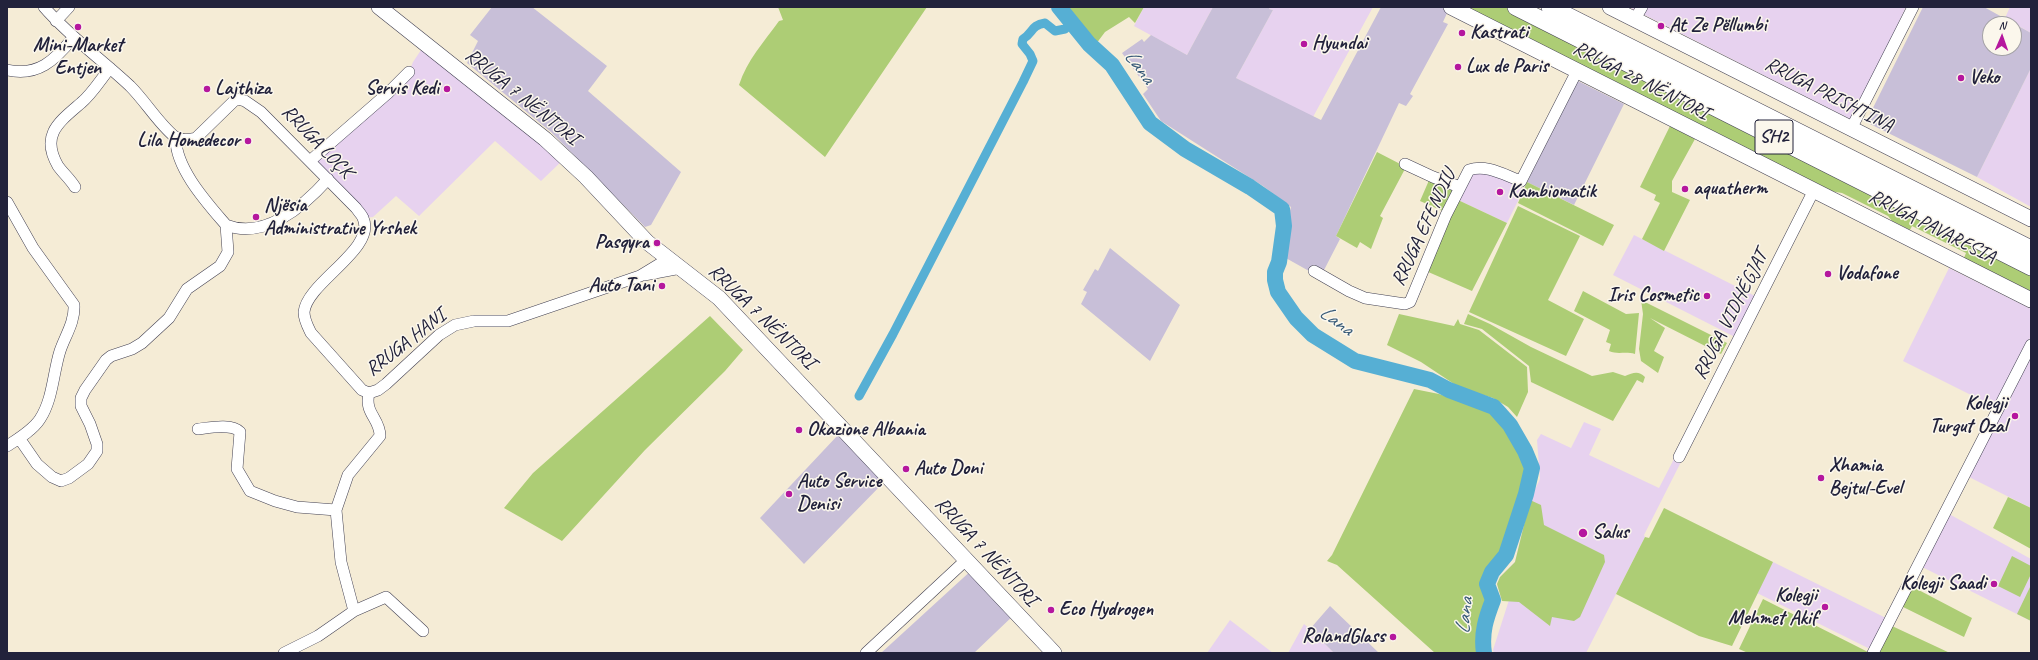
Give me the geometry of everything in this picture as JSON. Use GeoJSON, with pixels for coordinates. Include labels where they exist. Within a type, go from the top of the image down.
{"type":"FeatureCollection","features":[{"type":"Feature","properties":{"kind":"highway","name":"SH2"},"geometry":{"type":"LineString","coordinates":[[1516,7],[2031,267]]}},
{"type":"Feature","properties":{"kind":"highway","name":"SH2"},"geometry":{"type":"LineString","coordinates":[[1550,7],[2031,249]]}},
{"type":"Feature","properties":{"kind":"main road","name":"RRUGA 7 NËNTORI"},"geometry":{"type":"LineString","coordinates":[[379,7],[545,139],[586,177],[647,242],[719,298],[1054,653]]}},
{"type":"Feature","properties":{"kind":"main road","name":"RRUGA 28 NËNTORI"},"geometry":{"type":"LineString","coordinates":[[1450,7],[1814,190]]}},
{"type":"Feature","properties":{"kind":"main road","name":"RRUGA PRISHTINA"},"geometry":{"type":"LineString","coordinates":[[1610,7],[1639,13],[1851,129],[2031,219]]}},
{"type":"Feature","properties":{"kind":"main road","name":"RRUGA PAVARESIA"},"geometry":{"type":"LineString","coordinates":[[1814,190],[2031,300]]}},
{"type":"Feature","properties":{"kind":"street"},"geometry":{"type":"LineString","coordinates":[[20,438],[29,455],[40,468],[52,477],[61,481],[69,478],[88,464],[97,451],[97,444],[90,424],[81,406],[81,398],[85,390],[106,360],[111,356],[132,349],[142,343],[169,318],[187,289],[220,266],[228,252],[226,226],[186,173],[176,148],[176,137],[132,88],[73,38],[44,7]]}},
{"type":"Feature","properties":{"kind":"street"},"geometry":{"type":"LineString","coordinates":[[56,21],[69,7]]}},
{"type":"Feature","properties":{"kind":"street"},"geometry":{"type":"LineString","coordinates":[[1851,129],[1913,7]]}},
{"type":"Feature","properties":{"kind":"street"},"geometry":{"type":"LineString","coordinates":[[7,70],[26,72],[42,68],[57,57],[73,38]]}},
{"type":"Feature","properties":{"kind":"street"},"geometry":{"type":"LineString","coordinates":[[75,187],[69,176],[59,166],[50,141],[51,133],[69,111],[87,97],[110,68]]}},
{"type":"Feature","properties":{"kind":"street","name":"RRUGA EFENDIU"},"geometry":{"type":"LineString","coordinates":[[1314,271],[1349,291],[1365,298],[1405,304],[1410,302],[1446,215],[1469,170],[1481,167],[1520,182],[1578,71]]}},
{"type":"Feature","properties":{"kind":"street"},"geometry":{"type":"LineString","coordinates":[[310,160],[394,88],[409,72]]}},
{"type":"Feature","properties":{"kind":"street","name":"RRUGA LOÇK"},"geometry":{"type":"LineString","coordinates":[[176,137],[189,140],[196,138],[228,105],[238,99],[245,101],[262,112],[356,208],[363,218],[365,226],[358,246],[312,295],[304,313],[306,323],[311,333],[362,390],[369,393]]}},
{"type":"Feature","properties":{"kind":"street"},"geometry":{"type":"LineString","coordinates":[[1406,164],[1433,177],[1460,187]]}},
{"type":"Feature","properties":{"kind":"street"},"geometry":{"type":"LineString","coordinates":[[226,226],[248,230],[267,226],[296,207],[328,179]]}},
{"type":"Feature","properties":{"kind":"street","name":"RRUGA VIDHËGJAT"},"geometry":{"type":"LineString","coordinates":[[1680,457],[1814,190]]}},
{"type":"Feature","properties":{"kind":"street"},"geometry":{"type":"LineString","coordinates":[[7,202],[33,248],[74,305],[75,314],[60,352],[46,409],[39,421],[20,438],[7,446]]}},
{"type":"Feature","properties":{"kind":"street","name":"RRUGA HANI"},"geometry":{"type":"LineString","coordinates":[[640,276],[668,259]]}},
{"type":"Feature","properties":{"kind":"street","name":"RRUGA HANI"},"geometry":{"type":"LineString","coordinates":[[354,611],[341,562],[336,510],[348,475],[380,436],[380,430],[367,402],[369,393],[378,390],[386,384],[439,335],[455,325],[474,321],[508,321],[640,276],[680,268]]}},
{"type":"Feature","properties":{"kind":"street"},"geometry":{"type":"LineString","coordinates":[[1874,653],[2031,345]]}},
{"type":"Feature","properties":{"kind":"street"},"geometry":{"type":"LineString","coordinates":[[198,428],[228,427],[237,429],[240,432],[237,469],[250,491],[275,501],[297,507],[336,510]]}},
{"type":"Feature","properties":{"kind":"street"},"geometry":{"type":"LineString","coordinates":[[866,653],[966,560]]}},
{"type":"Feature","properties":{"kind":"street"},"geometry":{"type":"LineString","coordinates":[[284,653],[318,636],[354,611],[386,597],[423,631]]}},
{"type":"Feature","properties":{"kind":"shaded area"},"geometry":{"type":"Polygon","coordinates":[[[492,7],[532,7],[607,66],[588,91],[681,172],[651,225],[645,227],[551,132],[467,63],[478,41],[470,35],[492,7]]]}},
{"type":"Feature","properties":{"kind":"shaded area"},"geometry":{"type":"Polygon","coordinates":[[[1144,7],[1213,7],[1187,55],[1134,26],[1144,7]]]}},
{"type":"Feature","properties":{"kind":"shaded area"},"geometry":{"type":"Polygon","coordinates":[[[1213,7],[1270,7],[1269,9],[1273,10],[1236,78],[1321,120],[1381,7],[1441,7],[1448,11],[1443,22],[1448,24],[1410,94],[1413,96],[1406,106],[1399,103],[1336,236],[1340,239],[1323,272],[1313,265],[1309,271],[1284,257],[1290,233],[1287,221],[1291,207],[1263,186],[1161,121],[1143,94],[1148,89],[1122,53],[1142,39],[1144,42],[1151,35],[1187,55],[1213,7]]]}},
{"type":"Feature","properties":{"kind":"shaded area","name":"Hyundai"},"geometry":{"type":"Polygon","coordinates":[[[1270,7],[1373,7],[1313,117],[1236,78],[1273,10],[1269,9],[1270,7]]]}},
{"type":"Feature","properties":{"kind":"shaded area"},"geometry":{"type":"Polygon","coordinates":[[[1629,7],[1906,7],[1852,120],[1629,7]]]}},
{"type":"Feature","properties":{"kind":"shaded area"},"geometry":{"type":"Polygon","coordinates":[[[1923,7],[1984,7],[2000,16],[1982,16],[1982,56],[2022,56],[2022,28],[2031,33],[2031,68],[1977,177],[1866,122],[1923,7]]]}},
{"type":"Feature","properties":{"kind":"shaded area"},"geometry":{"type":"Polygon","coordinates":[[[2010,7],[2031,7],[2031,33],[2022,28],[2022,16],[2006,16],[2010,7]]]}},
{"type":"Feature","properties":{"kind":"shaded area"},"geometry":{"type":"Polygon","coordinates":[[[425,44],[565,158],[541,181],[495,141],[419,216],[396,196],[373,217],[363,218],[311,160],[409,72],[413,62],[425,44]]]}},
{"type":"Feature","properties":{"kind":"shaded area"},"geometry":{"type":"Polygon","coordinates":[[[2031,68],[2031,207],[1977,177],[2031,68]]]}},
{"type":"Feature","properties":{"kind":"shaded area"},"geometry":{"type":"Polygon","coordinates":[[[1578,81],[1624,104],[1574,205],[1527,182],[1578,81]]]}},
{"type":"Feature","properties":{"kind":"shaded area"},"geometry":{"type":"Polygon","coordinates":[[[1478,171],[1496,176],[1524,189],[1507,223],[1458,200],[1469,177],[1478,171]]]}},
{"type":"Feature","properties":{"kind":"shaded area"},"geometry":{"type":"Polygon","coordinates":[[[1634,235],[1755,296],[1735,337],[1613,275],[1634,235]]]}},
{"type":"Feature","properties":{"kind":"shaded area"},"geometry":{"type":"Polygon","coordinates":[[[1110,248],[1180,305],[1150,361],[1081,304],[1087,292],[1083,290],[1095,269],[1098,271],[1110,248]]]}},
{"type":"Feature","properties":{"kind":"shaded area"},"geometry":{"type":"Polygon","coordinates":[[[1949,268],[2031,309],[2031,336],[1995,407],[1903,361],[1949,268]]]}},
{"type":"Feature","properties":{"kind":"shaded area","name":"Kolegji Turgut Ozal"},"geometry":{"type":"Polygon","coordinates":[[[2031,354],[2031,508],[1969,477],[2031,354]]]}},
{"type":"Feature","properties":{"kind":"shaded area","name":"Salus"},"geometry":{"type":"Polygon","coordinates":[[[1584,422],[1601,429],[1589,455],[1659,488],[1676,455],[1683,458],[1586,653],[1494,653],[1493,650],[1509,600],[1502,601],[1497,584],[1500,577],[1515,562],[1530,500],[1540,479],[1537,440],[1541,434],[1571,448],[1584,422]]]}},
{"type":"Feature","properties":{"kind":"shaded area"},"geometry":{"type":"Polygon","coordinates":[[[838,435],[885,481],[804,564],[760,518],[838,435]]]}},
{"type":"Feature","properties":{"kind":"shaded area","name":"Kolegji Saadi"},"geometry":{"type":"Polygon","coordinates":[[[1949,514],[2031,559],[2031,621],[1922,567],[1949,514]]]}},
{"type":"Feature","properties":{"kind":"shaded area","name":"Kolegji Mehmet Akif"},"geometry":{"type":"Polygon","coordinates":[[[1773,562],[1886,618],[1870,649],[1757,593],[1773,562]]]}},
{"type":"Feature","properties":{"kind":"shaded area"},"geometry":{"type":"Polygon","coordinates":[[[974,568],[1016,613],[974,653],[881,653],[974,568]]]}},
{"type":"Feature","properties":{"kind":"shaded area"},"geometry":{"type":"Polygon","coordinates":[[[1330,606],[1379,653],[1334,653],[1310,629],[1330,606]]]}},
{"type":"Feature","properties":{"kind":"shaded area"},"geometry":{"type":"Polygon","coordinates":[[[1230,620],[1273,653],[1207,653],[1230,620]]]}},
{"type":"Feature","properties":{"kind":"shaded area"},"geometry":{"type":"Polygon","coordinates":[[[1304,624],[1310,629],[1334,653],[1288,653],[1304,624]]]}},
{"type":"Feature","properties":{"kind":"green space"},"geometry":{"type":"Polygon","coordinates":[[[778,7],[927,7],[825,157],[739,85],[742,76],[756,52],[779,21],[783,20],[778,7]]]}},
{"type":"Feature","properties":{"kind":"green space"},"geometry":{"type":"Polygon","coordinates":[[[1065,7],[1144,7],[1135,23],[1129,17],[1105,32],[1096,44],[1065,7]]]}},
{"type":"Feature","properties":{"kind":"green space"},"geometry":{"type":"Polygon","coordinates":[[[1465,7],[1507,7],[2031,271],[2031,292],[1964,258],[1966,253],[1912,226],[1910,230],[1892,221],[1888,216],[1842,193],[1830,191],[1465,7]]]}},
{"type":"Feature","properties":{"kind":"green space"},"geometry":{"type":"Polygon","coordinates":[[[1670,126],[1695,139],[1672,181],[1672,192],[1690,200],[1664,251],[1642,239],[1660,203],[1654,200],[1656,195],[1640,187],[1670,126]]]}},
{"type":"Feature","properties":{"kind":"green space"},"geometry":{"type":"Polygon","coordinates":[[[1377,152],[1406,167],[1380,216],[1383,218],[1371,249],[1360,242],[1357,248],[1336,236],[1377,152]]]}},
{"type":"Feature","properties":{"kind":"green space"},"geometry":{"type":"Polygon","coordinates":[[[1430,178],[1454,190],[1445,212],[1420,201],[1430,178]]]}},
{"type":"Feature","properties":{"kind":"green space"},"geometry":{"type":"Polygon","coordinates":[[[1527,182],[1614,225],[1603,246],[1518,203],[1527,182]]]}},
{"type":"Feature","properties":{"kind":"green space"},"geometry":{"type":"Polygon","coordinates":[[[1458,200],[1507,223],[1472,291],[1426,271],[1428,265],[1431,265],[1458,200]]]}},
{"type":"Feature","properties":{"kind":"green space"},"geometry":{"type":"Polygon","coordinates":[[[1518,206],[1580,236],[1548,300],[1584,319],[1566,356],[1469,312],[1518,206]]]}},
{"type":"Feature","properties":{"kind":"green space"},"geometry":{"type":"Polygon","coordinates":[[[1583,291],[1626,314],[1639,313],[1635,354],[1615,353],[1609,351],[1611,344],[1606,342],[1610,330],[1574,311],[1583,291]]]}},
{"type":"Feature","properties":{"kind":"green space"},"geometry":{"type":"Polygon","coordinates":[[[1641,300],[1727,343],[1721,354],[1650,318],[1665,328],[1654,351],[1664,357],[1658,373],[1641,361],[1639,349],[1643,314],[1641,300]]]}},
{"type":"Feature","properties":{"kind":"green space"},"geometry":{"type":"Polygon","coordinates":[[[1399,314],[1454,326],[1458,319],[1460,324],[1479,330],[1527,367],[1528,392],[1517,417],[1508,407],[1493,398],[1460,388],[1421,362],[1387,345],[1399,314]]]}},
{"type":"Feature","properties":{"kind":"green space"},"geometry":{"type":"Polygon","coordinates":[[[1468,314],[1490,324],[1531,347],[1592,376],[1613,372],[1625,376],[1633,373],[1640,373],[1645,377],[1643,383],[1637,380],[1613,421],[1531,382],[1529,366],[1482,329],[1464,324],[1468,314]]]}},
{"type":"Feature","properties":{"kind":"green space"},"geometry":{"type":"Polygon","coordinates":[[[710,316],[743,350],[725,371],[645,450],[562,541],[504,508],[533,473],[710,316]]]}},
{"type":"Feature","properties":{"kind":"green space"},"geometry":{"type":"Polygon","coordinates":[[[1414,389],[1439,394],[1490,411],[1505,426],[1525,459],[1528,471],[1525,485],[1504,552],[1484,582],[1489,599],[1482,617],[1480,641],[1481,653],[1435,653],[1337,565],[1327,561],[1332,555],[1414,389]]]}},
{"type":"Feature","properties":{"kind":"green space"},"geometry":{"type":"Polygon","coordinates":[[[2008,497],[2031,508],[2031,549],[1993,528],[2008,497]]]}},
{"type":"Feature","properties":{"kind":"green space"},"geometry":{"type":"Polygon","coordinates":[[[1530,500],[1541,505],[1544,525],[1604,555],[1605,562],[1580,617],[1574,621],[1552,617],[1550,626],[1519,602],[1502,601],[1497,584],[1500,577],[1515,562],[1530,500]]]}},
{"type":"Feature","properties":{"kind":"green space"},"geometry":{"type":"Polygon","coordinates":[[[1664,508],[1773,562],[1732,646],[1699,636],[1616,594],[1645,537],[1649,538],[1664,508]]]}},
{"type":"Feature","properties":{"kind":"green space"},"geometry":{"type":"Polygon","coordinates":[[[2012,556],[2031,566],[2031,574],[2020,597],[1998,586],[2012,556]]]}},
{"type":"Feature","properties":{"kind":"green space"},"geometry":{"type":"Polygon","coordinates":[[[2031,585],[2031,621],[2017,614],[2031,585]]]}},
{"type":"Feature","properties":{"kind":"green space"},"geometry":{"type":"Polygon","coordinates":[[[1911,586],[1972,618],[1964,637],[1901,606],[1911,586]]]}},
{"type":"Feature","properties":{"kind":"green space"},"geometry":{"type":"Polygon","coordinates":[[[1763,599],[1868,653],[1748,653],[1739,649],[1763,599]]]}},
{"type":"Feature","properties":{"kind":"green space"},"geometry":{"type":"Polygon","coordinates":[[[1892,626],[1950,653],[1880,653],[1879,652],[1892,626]]]}},
{"type":"Feature","properties":{"kind":"waterway","name":"Lana"},"geometry":{"type":"LineString","coordinates":[[1059,7],[1089,44],[1112,65],[1150,123],[1185,149],[1250,187],[1282,209],[1284,226],[1279,262],[1275,272],[1275,280],[1278,292],[1296,318],[1313,335],[1355,361],[1430,380],[1449,390],[1494,407],[1510,425],[1525,451],[1532,468],[1526,494],[1506,555],[1492,572],[1487,584],[1493,600],[1485,626],[1483,639],[1484,653]]}},
{"type":"Feature","properties":{"kind":"waterway"},"geometry":{"type":"LineString","coordinates":[[859,396],[893,334],[1033,61],[1030,54],[1022,44],[1023,39],[1040,24],[1045,23],[1055,31],[1065,29],[1071,23]]}},
{"type":"Feature","properties":{"kind":"place","name":"At Ze Pëllumbi"},"geometry":{"type":"Point","coordinates":[1661,26]}},
{"type":"Feature","properties":{"kind":"place","name":"Mini-Market Entjen"},"geometry":{"type":"Point","coordinates":[78,27]}},
{"type":"Feature","properties":{"kind":"place","name":"Kastrati"},"geometry":{"type":"Point","coordinates":[1462,33]}},
{"type":"Feature","properties":{"kind":"place","name":"Hyundai"},"geometry":{"type":"Point","coordinates":[1304,44]}},
{"type":"Feature","properties":{"kind":"place","name":"Lux de Paris"},"geometry":{"type":"Point","coordinates":[1458,67]}},
{"type":"Feature","properties":{"kind":"place","name":"Veko"},"geometry":{"type":"Point","coordinates":[1961,78]}},
{"type":"Feature","properties":{"kind":"place","name":"Lajthiza"},"geometry":{"type":"Point","coordinates":[207,89]}},
{"type":"Feature","properties":{"kind":"place","name":"Servis Kedi"},"geometry":{"type":"Point","coordinates":[447,89]}},
{"type":"Feature","properties":{"kind":"place","name":"Lila Homedecor"},"geometry":{"type":"Point","coordinates":[248,141]}},
{"type":"Feature","properties":{"kind":"place","name":"aquatherm"},"geometry":{"type":"Point","coordinates":[1685,189]}},
{"type":"Feature","properties":{"kind":"place","name":"Kambiomatik"},"geometry":{"type":"Point","coordinates":[1500,192]}},
{"type":"Feature","properties":{"kind":"place","name":"Njësia Administrative Yrshek"},"geometry":{"type":"Point","coordinates":[256,217]}},
{"type":"Feature","properties":{"kind":"place","name":"Pasqyra"},"geometry":{"type":"Point","coordinates":[657,243]}},
{"type":"Feature","properties":{"kind":"place","name":"Vodafone"},"geometry":{"type":"Point","coordinates":[1828,274]}},
{"type":"Feature","properties":{"kind":"place","name":"Auto Tani"},"geometry":{"type":"Point","coordinates":[662,286]}},
{"type":"Feature","properties":{"kind":"place","name":"Iris Cosmetic"},"geometry":{"type":"Point","coordinates":[1707,296]}},
{"type":"Feature","properties":{"kind":"place","name":"Kolegji Turgut Ozal"},"geometry":{"type":"Point","coordinates":[2015,416]}},
{"type":"Feature","properties":{"kind":"place","name":"Okazione Albania"},"geometry":{"type":"Point","coordinates":[799,430]}},
{"type":"Feature","properties":{"kind":"place","name":"Auto Doni"},"geometry":{"type":"Point","coordinates":[906,469]}},
{"type":"Feature","properties":{"kind":"place","name":"Xhamia Bejtul-Evel"},"geometry":{"type":"Point","coordinates":[1821,478]}},
{"type":"Feature","properties":{"kind":"place","name":"Auto Service Denisi"},"geometry":{"type":"Point","coordinates":[789,494]}},
{"type":"Feature","properties":{"kind":"place","name":"Salus"},"geometry":{"type":"Point","coordinates":[1583,533]}},
{"type":"Feature","properties":{"kind":"place","name":"Kolegji Saadi"},"geometry":{"type":"Point","coordinates":[1994,584]}},
{"type":"Feature","properties":{"kind":"place","name":"Kolegji Mehmet Akif"},"geometry":{"type":"Point","coordinates":[1825,607]}},
{"type":"Feature","properties":{"kind":"place","name":"Eco Hydrogen"},"geometry":{"type":"Point","coordinates":[1051,610]}},
{"type":"Feature","properties":{"kind":"place","name":"RolandGlass"},"geometry":{"type":"Point","coordinates":[1393,637]}}]}
